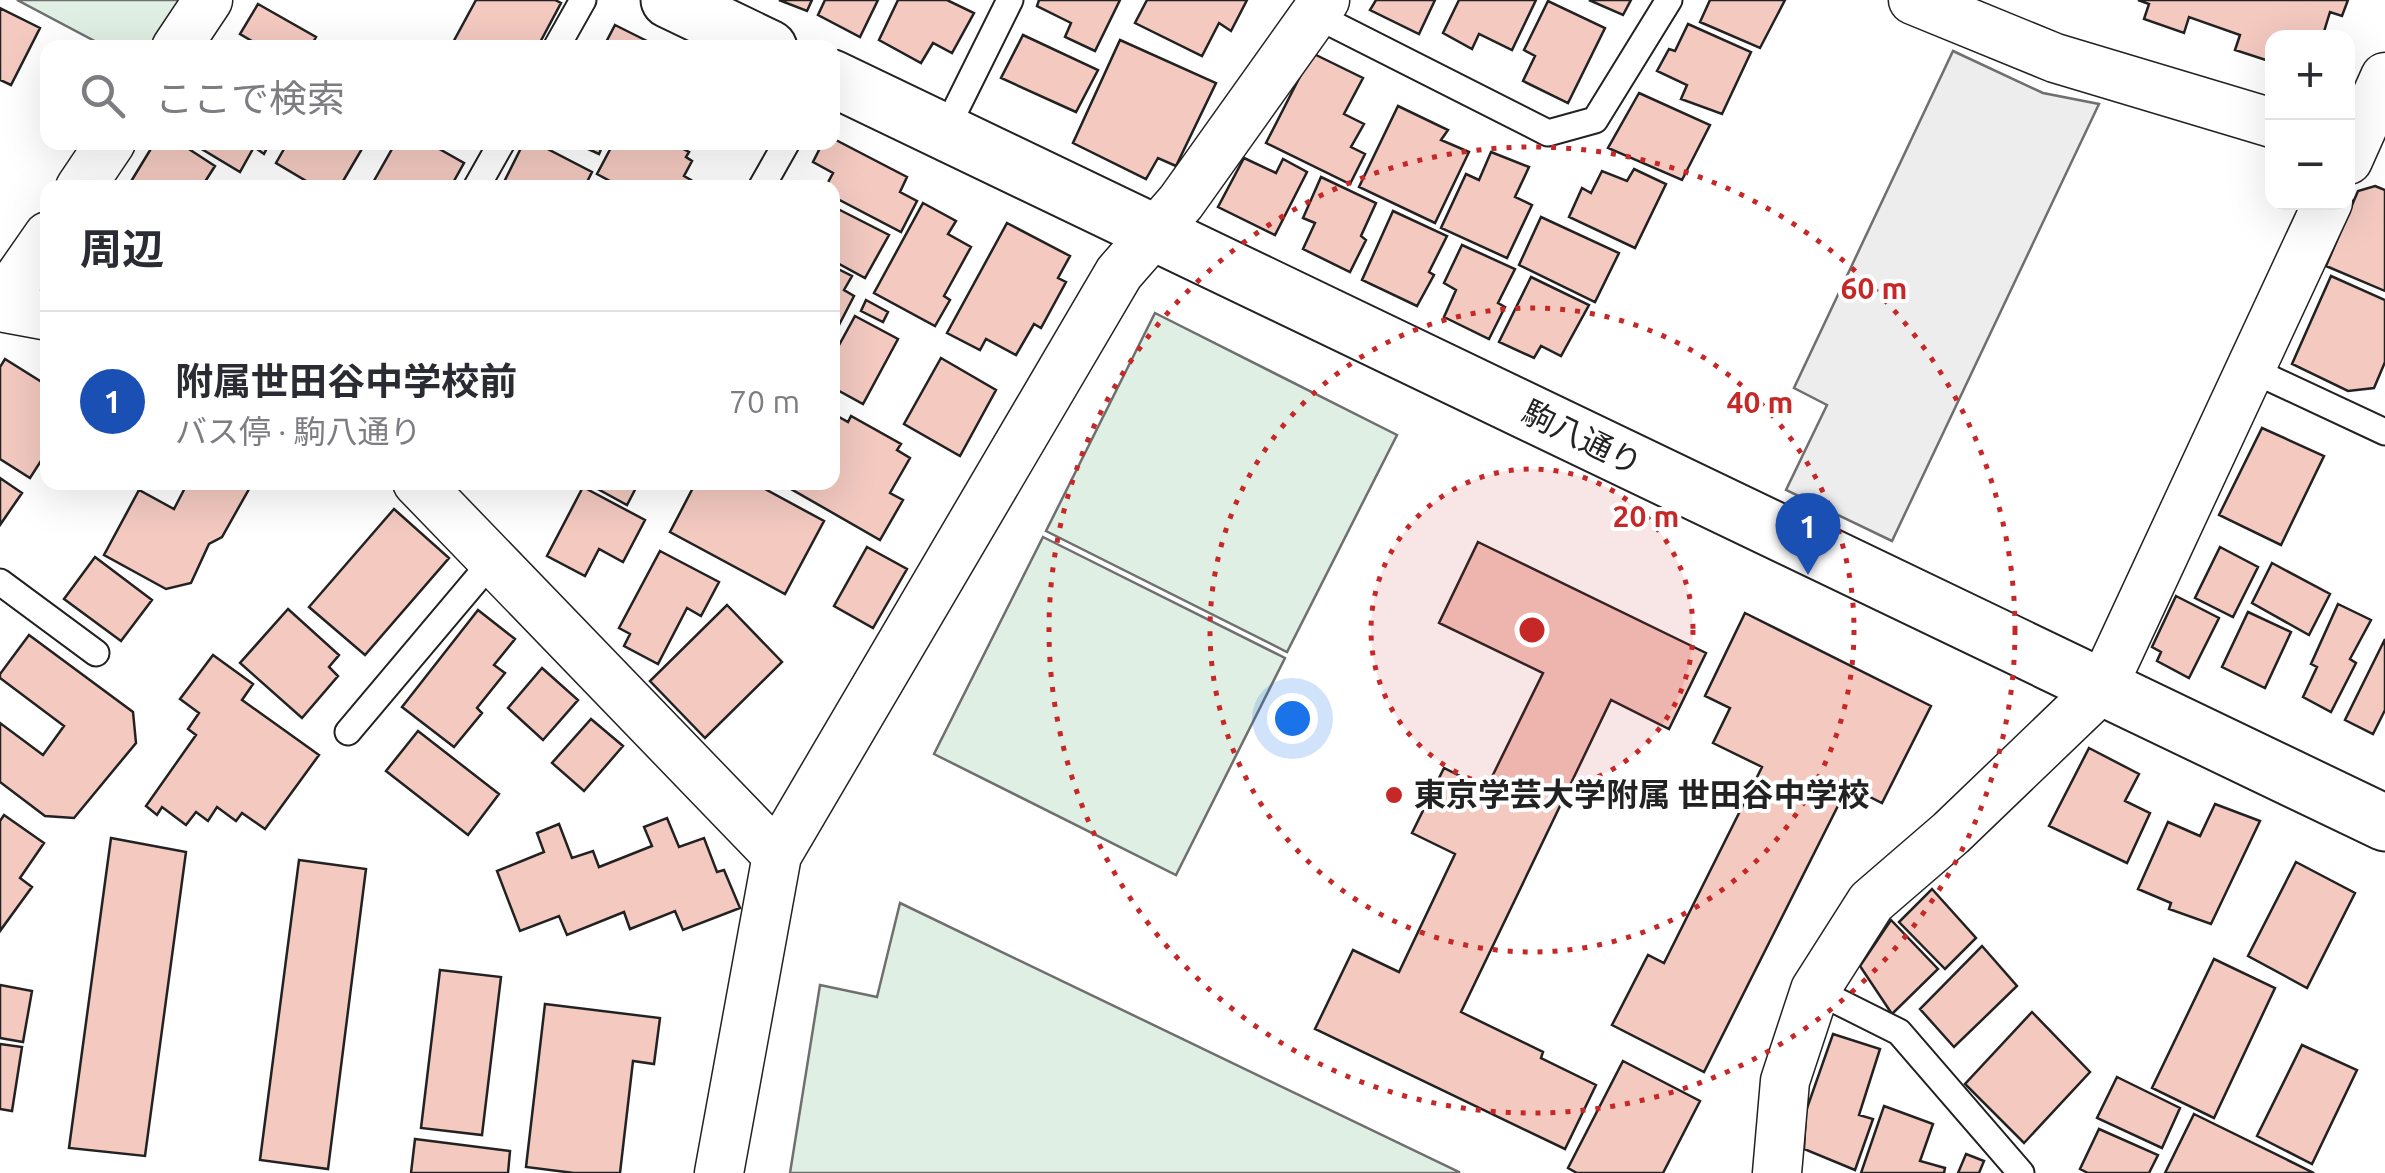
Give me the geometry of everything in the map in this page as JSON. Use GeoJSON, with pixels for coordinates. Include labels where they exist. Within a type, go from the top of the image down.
{"type":"FeatureCollection","features":[{"type":"Feature","properties":{"kind":"street"},"geometry":{"type":"LineString","coordinates":[[181,40],[208,0]]}},
{"type":"Feature","properties":{"kind":"street"},"geometry":{"type":"LineString","coordinates":[[669,0],[752,40]]}},
{"type":"Feature","properties":{"kind":"street"},"geometry":{"type":"LineString","coordinates":[[1913,0],[2055,58],[2265,121]]}},
{"type":"Feature","properties":{"kind":"street"},"geometry":{"type":"LineString","coordinates":[[719,1173],[776,855],[1119,272],[1180,202],[1320,7]]}},
{"type":"Feature","properties":{"kind":"street"},"geometry":{"type":"LineString","coordinates":[[2358,153],[2385,77]]}},
{"type":"Feature","properties":{"kind":"street","name":"駒八通り"},"geometry":{"type":"LineString","coordinates":[[840,82],[2385,823]]}},
{"type":"Feature","properties":{"kind":"street"},"geometry":{"type":"LineString","coordinates":[[85,180],[106,150]]}},
{"type":"Feature","properties":{"kind":"street"},"geometry":{"type":"LineString","coordinates":[[1777,1173],[1786,1081],[1816,990],[1871,902],[1950,833],[2102,688],[2324,210]]}},
{"type":"Feature","properties":{"kind":"street"},"geometry":{"type":"LineString","coordinates":[[40,248],[0,306],[40,314]]}},
{"type":"Feature","properties":{"kind":"street"},"geometry":{"type":"LineString","coordinates":[[425,490],[776,855]]}},
{"type":"Feature","properties":{"kind":"lane"},"geometry":{"type":"LineString","coordinates":[[560,40],[583,0]]}},
{"type":"Feature","properties":{"kind":"lane"},"geometry":{"type":"LineString","coordinates":[[945,131],[1010,0]]}},
{"type":"Feature","properties":{"kind":"lane"},"geometry":{"type":"LineString","coordinates":[[1320,7],[1548,133],[1595,120],[1669,0]]}},
{"type":"Feature","properties":{"kind":"lane"},"geometry":{"type":"LineString","coordinates":[[481,180],[497,150]]}},
{"type":"Feature","properties":{"kind":"lane"},"geometry":{"type":"LineString","coordinates":[[766,180],[782,150]]}},
{"type":"Feature","properties":{"kind":"lane"},"geometry":{"type":"LineString","coordinates":[[2250,369],[2385,432]]}},
{"type":"Feature","properties":{"kind":"lane"},"geometry":{"type":"LineString","coordinates":[[348,732],[493,560]]}},
{"type":"Feature","properties":{"kind":"lane"},"geometry":{"type":"LineString","coordinates":[[0,582],[96,653]]}},
{"type":"Feature","properties":{"kind":"lane"},"geometry":{"type":"LineString","coordinates":[[1816,990],[1898,1032],[2021,1173]]}},
{"type":"Feature","properties":{"kind":"green space"},"geometry":{"type":"Polygon","coordinates":[[[17,0],[208,0],[180,40],[93,40],[17,0]]]}},
{"type":"Feature","properties":{"kind":"green space"},"geometry":{"type":"Polygon","coordinates":[[[1155,313],[1397,435],[1287,652],[1046,531],[1155,313]]]}},
{"type":"Feature","properties":{"kind":"green space"},"geometry":{"type":"Polygon","coordinates":[[[1043,537],[1285,658],[1176,875],[934,754],[1043,537]]]}},
{"type":"Feature","properties":{"kind":"green space"},"geometry":{"type":"Polygon","coordinates":[[[900,903],[1459,1173],[790,1173],[820,985],[877,997],[900,903]]]}},
{"type":"Feature","properties":{"kind":"shaded area"},"geometry":{"type":"Polygon","coordinates":[[[1953,51],[2043,93],[2099,104],[1892,541],[1786,490],[1827,405],[1794,388],[1953,51]]]}},
{"type":"Feature","properties":{"kind":"building"},"geometry":{"type":"Polygon","coordinates":[[[476,0],[561,3],[541,40],[454,40],[476,0]]]}},
{"type":"Feature","properties":{"kind":"building"},"geometry":{"type":"Polygon","coordinates":[[[779,0],[812,0],[807,11],[779,0]]]}},
{"type":"Feature","properties":{"kind":"building"},"geometry":{"type":"Polygon","coordinates":[[[825,0],[878,0],[860,37],[818,15],[825,0]]]}},
{"type":"Feature","properties":{"kind":"building"},"geometry":{"type":"Polygon","coordinates":[[[898,0],[947,0],[974,13],[952,53],[933,43],[921,63],[879,40],[898,0]]]}},
{"type":"Feature","properties":{"kind":"building"},"geometry":{"type":"Polygon","coordinates":[[[1039,0],[1120,0],[1095,51],[1065,37],[1071,23],[1037,6],[1039,0]]]}},
{"type":"Feature","properties":{"kind":"building"},"geometry":{"type":"Polygon","coordinates":[[[1147,0],[1247,0],[1231,31],[1219,23],[1202,56],[1135,23],[1147,0]]]}},
{"type":"Feature","properties":{"kind":"building"},"geometry":{"type":"Polygon","coordinates":[[[1376,0],[1435,0],[1419,34],[1370,10],[1376,0]]]}},
{"type":"Feature","properties":{"kind":"building"},"geometry":{"type":"Polygon","coordinates":[[[1459,0],[1536,0],[1512,50],[1479,34],[1472,49],[1443,33],[1459,0]]]}},
{"type":"Feature","properties":{"kind":"building"},"geometry":{"type":"Polygon","coordinates":[[[1589,0],[1631,0],[1623,15],[1589,0]]]}},
{"type":"Feature","properties":{"kind":"building"},"geometry":{"type":"Polygon","coordinates":[[[1710,0],[1785,0],[1760,48],[1700,22],[1710,0]]]}},
{"type":"Feature","properties":{"kind":"building"},"geometry":{"type":"Polygon","coordinates":[[[2138,0],[2348,0],[2342,16],[2330,12],[2324,30],[2265,30],[2265,60],[2235,50],[2240,35],[2189,17],[2184,33],[2144,19],[2149,4],[2138,0]]]}},
{"type":"Feature","properties":{"kind":"building"},"geometry":{"type":"Polygon","coordinates":[[[1548,1],[1605,28],[1568,103],[1523,81],[1535,56],[1524,50],[1548,1]]]}},
{"type":"Feature","properties":{"kind":"building"},"geometry":{"type":"Polygon","coordinates":[[[258,4],[316,37],[250,40],[240,34],[258,4]]]}},
{"type":"Feature","properties":{"kind":"building"},"geometry":{"type":"Polygon","coordinates":[[[0,8],[40,28],[11,85],[0,80],[0,8]]]}},
{"type":"Feature","properties":{"kind":"building"},"geometry":{"type":"Polygon","coordinates":[[[1688,24],[1751,52],[1722,114],[1681,99],[1687,85],[1657,71],[1669,49],[1675,51],[1688,24]]]}},
{"type":"Feature","properties":{"kind":"building"},"geometry":{"type":"Polygon","coordinates":[[[615,25],[645,40],[607,40],[615,25]]]}},
{"type":"Feature","properties":{"kind":"building"},"geometry":{"type":"Polygon","coordinates":[[[1023,35],[1098,70],[1076,112],[1001,78],[1023,35]]]}},
{"type":"Feature","properties":{"kind":"building"},"geometry":{"type":"Polygon","coordinates":[[[1120,40],[1216,83],[1176,166],[1158,158],[1146,179],[1073,143],[1120,40]]]}},
{"type":"Feature","properties":{"kind":"building"},"geometry":{"type":"Polygon","coordinates":[[[1312,53],[1363,78],[1344,114],[1364,124],[1351,147],[1365,154],[1350,184],[1266,143],[1312,53]]]}},
{"type":"Feature","properties":{"kind":"building"},"geometry":{"type":"Polygon","coordinates":[[[1639,93],[1710,125],[1682,180],[1608,148],[1639,93]]]}},
{"type":"Feature","properties":{"kind":"building"},"geometry":{"type":"Polygon","coordinates":[[[1398,106],[1448,130],[1441,140],[1469,152],[1435,223],[1359,187],[1398,106]]]}},
{"type":"Feature","properties":{"kind":"building"},"geometry":{"type":"Polygon","coordinates":[[[840,142],[907,177],[900,192],[917,201],[901,232],[840,200],[840,180],[829,180],[833,173],[813,162],[819,150],[840,150],[840,142]]]}},
{"type":"Feature","properties":{"kind":"building"},"geometry":{"type":"Polygon","coordinates":[[[150,150],[190,150],[215,166],[206,180],[132,180],[150,150]]]}},
{"type":"Feature","properties":{"kind":"building"},"geometry":{"type":"Polygon","coordinates":[[[203,150],[252,150],[240,172],[203,150]]]}},
{"type":"Feature","properties":{"kind":"building"},"geometry":{"type":"Polygon","coordinates":[[[283,150],[361,150],[344,180],[305,180],[276,163],[283,150]]]}},
{"type":"Feature","properties":{"kind":"building"},"geometry":{"type":"Polygon","coordinates":[[[391,150],[441,150],[464,163],[454,180],[374,180],[391,150]]]}},
{"type":"Feature","properties":{"kind":"building"},"geometry":{"type":"Polygon","coordinates":[[[520,150],[549,150],[592,172],[588,180],[505,180],[520,150]]]}},
{"type":"Feature","properties":{"kind":"building"},"geometry":{"type":"Polygon","coordinates":[[[610,150],[685,150],[689,152],[686,157],[692,161],[684,176],[691,180],[608,180],[597,174],[610,150]]]}},
{"type":"Feature","properties":{"kind":"building"},"geometry":{"type":"Polygon","coordinates":[[[1491,152],[1529,167],[1515,197],[1532,205],[1507,258],[1441,228],[1466,174],[1479,180],[1491,152]]]}},
{"type":"Feature","properties":{"kind":"building"},"geometry":{"type":"Polygon","coordinates":[[[1244,158],[1276,173],[1283,159],[1307,172],[1275,235],[1218,207],[1244,158]]]}},
{"type":"Feature","properties":{"kind":"building"},"geometry":{"type":"Polygon","coordinates":[[[1634,169],[1666,184],[1635,248],[1569,217],[1582,188],[1591,193],[1602,171],[1627,181],[1634,169]]]}},
{"type":"Feature","properties":{"kind":"building"},"geometry":{"type":"Polygon","coordinates":[[[1321,177],[1376,203],[1361,236],[1366,240],[1350,272],[1303,249],[1315,223],[1303,218],[1321,177]]]}},
{"type":"Feature","properties":{"kind":"building"},"geometry":{"type":"Polygon","coordinates":[[[2375,186],[2385,190],[2385,291],[2326,266],[2350,210],[2355,210],[2358,191],[2375,186]]]}},
{"type":"Feature","properties":{"kind":"building"},"geometry":{"type":"Polygon","coordinates":[[[923,203],[956,221],[948,234],[971,247],[944,296],[950,300],[935,326],[874,293],[923,203]]]}},
{"type":"Feature","properties":{"kind":"building"},"geometry":{"type":"Polygon","coordinates":[[[840,210],[889,235],[865,278],[840,264],[840,210]]]}},
{"type":"Feature","properties":{"kind":"building"},"geometry":{"type":"Polygon","coordinates":[[[1393,211],[1447,236],[1429,272],[1434,275],[1417,306],[1362,280],[1393,211]]]}},
{"type":"Feature","properties":{"kind":"building"},"geometry":{"type":"Polygon","coordinates":[[[1541,217],[1619,253],[1595,302],[1519,265],[1541,217]]]}},
{"type":"Feature","properties":{"kind":"building"},"geometry":{"type":"Polygon","coordinates":[[[1007,223],[1070,256],[1058,278],[1066,282],[1041,328],[1034,324],[1016,355],[986,339],[980,350],[947,333],[1007,223]]]}},
{"type":"Feature","properties":{"kind":"building"},"geometry":{"type":"Polygon","coordinates":[[[1462,245],[1515,269],[1498,303],[1505,307],[1489,339],[1444,317],[1456,290],[1444,283],[1462,245]]]}},
{"type":"Feature","properties":{"kind":"building"},"geometry":{"type":"Polygon","coordinates":[[[840,270],[852,276],[844,290],[854,296],[840,323],[840,270]]]}},
{"type":"Feature","properties":{"kind":"building"},"geometry":{"type":"Polygon","coordinates":[[[2331,276],[2385,300],[2385,362],[2374,388],[2348,391],[2292,364],[2331,276]]]}},
{"type":"Feature","properties":{"kind":"building"},"geometry":{"type":"Polygon","coordinates":[[[1531,277],[1589,305],[1561,356],[1541,346],[1534,358],[1499,342],[1531,277]]]}},
{"type":"Feature","properties":{"kind":"building"},"geometry":{"type":"Polygon","coordinates":[[[866,300],[888,312],[883,322],[861,311],[866,300]]]}},
{"type":"Feature","properties":{"kind":"building"},"geometry":{"type":"Polygon","coordinates":[[[855,316],[898,339],[863,404],[840,391],[840,343],[855,316]]]}},
{"type":"Feature","properties":{"kind":"building"},"geometry":{"type":"Polygon","coordinates":[[[941,358],[996,390],[960,456],[904,424],[941,358]]]}},
{"type":"Feature","properties":{"kind":"building"},"geometry":{"type":"Polygon","coordinates":[[[5,359],[40,381],[40,462],[30,478],[0,459],[0,367],[5,359]]]}},
{"type":"Feature","properties":{"kind":"building"},"geometry":{"type":"Polygon","coordinates":[[[851,416],[901,444],[897,450],[910,458],[890,493],[903,500],[880,540],[793,490],[840,490],[840,418],[848,422],[851,416]]]}},
{"type":"Feature","properties":{"kind":"building"},"geometry":{"type":"Polygon","coordinates":[[[2262,428],[2324,456],[2281,545],[2219,515],[2262,428]]]}},
{"type":"Feature","properties":{"kind":"building"},"geometry":{"type":"Polygon","coordinates":[[[0,478],[22,493],[0,525],[0,478]]]}},
{"type":"Feature","properties":{"kind":"building"},"geometry":{"type":"Polygon","coordinates":[[[139,490],[174,509],[184,490],[248,490],[222,537],[209,544],[191,583],[166,589],[104,555],[139,490]]]}},
{"type":"Feature","properties":{"kind":"building"},"geometry":{"type":"Polygon","coordinates":[[[581,490],[589,490],[645,520],[623,562],[599,549],[585,576],[547,556],[581,490]]]}},
{"type":"Feature","properties":{"kind":"building"},"geometry":{"type":"Polygon","coordinates":[[[600,490],[635,490],[627,505],[600,490]]]}},
{"type":"Feature","properties":{"kind":"building"},"geometry":{"type":"Polygon","coordinates":[[[692,490],[767,490],[824,521],[785,594],[670,532],[692,490]]]}},
{"type":"Feature","properties":{"kind":"building"},"geometry":{"type":"Polygon","coordinates":[[[394,509],[449,558],[365,655],[309,607],[394,509]]]}},
{"type":"Feature","properties":{"kind":"building"},"geometry":{"type":"Polygon","coordinates":[[[1478,542],[1706,653],[1669,729],[1611,700],[1461,1012],[1543,1052],[1541,1058],[1596,1085],[1565,1149],[1315,1029],[1353,950],[1399,972],[1455,854],[1412,833],[1444,768],[1486,789],[1543,673],[1439,623],[1478,542]]]}},
{"type":"Feature","properties":{"kind":"building"},"geometry":{"type":"Polygon","coordinates":[[[867,547],[907,569],[873,628],[834,606],[867,547]]]}},
{"type":"Feature","properties":{"kind":"building"},"geometry":{"type":"Polygon","coordinates":[[[2220,547],[2258,567],[2233,617],[2195,598],[2220,547]]]}},
{"type":"Feature","properties":{"kind":"building"},"geometry":{"type":"Polygon","coordinates":[[[660,551],[719,582],[701,616],[687,608],[658,664],[624,646],[630,634],[619,628],[660,551]]]}},
{"type":"Feature","properties":{"kind":"building"},"geometry":{"type":"Polygon","coordinates":[[[95,557],[152,600],[121,641],[64,599],[95,557]]]}},
{"type":"Feature","properties":{"kind":"building"},"geometry":{"type":"Polygon","coordinates":[[[2272,563],[2330,594],[2309,635],[2252,603],[2272,563]]]}},
{"type":"Feature","properties":{"kind":"building"},"geometry":{"type":"Polygon","coordinates":[[[2176,596],[2219,618],[2189,678],[2157,661],[2161,652],[2152,647],[2176,596]]]}},
{"type":"Feature","properties":{"kind":"building"},"geometry":{"type":"Polygon","coordinates":[[[2338,604],[2371,620],[2350,659],[2356,663],[2331,712],[2303,697],[2317,667],[2311,664],[2338,604]]]}},
{"type":"Feature","properties":{"kind":"building"},"geometry":{"type":"Polygon","coordinates":[[[727,605],[782,662],[705,738],[650,681],[727,605]]]}},
{"type":"Feature","properties":{"kind":"building"},"geometry":{"type":"Polygon","coordinates":[[[288,609],[339,655],[329,667],[338,676],[302,718],[240,663],[288,609]]]}},
{"type":"Feature","properties":{"kind":"building"},"geometry":{"type":"Polygon","coordinates":[[[478,610],[515,639],[494,665],[505,673],[477,708],[482,713],[454,747],[402,707],[478,610]]]}},
{"type":"Feature","properties":{"kind":"building"},"geometry":{"type":"Polygon","coordinates":[[[2248,612],[2291,632],[2265,688],[2222,667],[2248,612]]]}},
{"type":"Feature","properties":{"kind":"building"},"geometry":{"type":"Polygon","coordinates":[[[1745,613],[1931,706],[1882,803],[1848,786],[1704,1072],[1612,1025],[1648,955],[1664,963],[1762,767],[1713,743],[1730,708],[1705,696],[1745,613]]]}},
{"type":"Feature","properties":{"kind":"building"},"geometry":{"type":"Polygon","coordinates":[[[29,635],[133,712],[136,743],[74,818],[45,816],[0,782],[0,723],[43,755],[64,726],[0,678],[29,635]]]}},
{"type":"Feature","properties":{"kind":"building"},"geometry":{"type":"Polygon","coordinates":[[[2385,639],[2385,710],[2373,734],[2345,720],[2385,639]]]}},
{"type":"Feature","properties":{"kind":"building"},"geometry":{"type":"Polygon","coordinates":[[[213,655],[253,684],[242,700],[319,755],[265,829],[242,813],[236,821],[217,807],[208,821],[196,812],[186,825],[162,807],[157,815],[146,806],[196,735],[188,729],[199,713],[180,699],[213,655]]]}},
{"type":"Feature","properties":{"kind":"building"},"geometry":{"type":"Polygon","coordinates":[[[542,668],[578,700],[543,740],[508,708],[542,668]]]}},
{"type":"Feature","properties":{"kind":"building"},"geometry":{"type":"Polygon","coordinates":[[[591,719],[623,746],[584,791],[552,763],[591,719]]]}},
{"type":"Feature","properties":{"kind":"building"},"geometry":{"type":"Polygon","coordinates":[[[418,731],[499,794],[468,835],[386,771],[418,731]]]}},
{"type":"Feature","properties":{"kind":"building"},"geometry":{"type":"Polygon","coordinates":[[[2089,748],[2139,774],[2125,801],[2150,813],[2127,863],[2049,826],[2089,748]]]}},
{"type":"Feature","properties":{"kind":"building"},"geometry":{"type":"Polygon","coordinates":[[[2215,804],[2260,821],[2211,924],[2169,909],[2171,903],[2138,889],[2168,822],[2200,836],[2215,804]]]}},
{"type":"Feature","properties":{"kind":"building"},"geometry":{"type":"Polygon","coordinates":[[[4,815],[44,843],[20,878],[32,887],[0,931],[0,821],[4,815]]]}},
{"type":"Feature","properties":{"kind":"building"},"geometry":{"type":"Polygon","coordinates":[[[667,818],[679,847],[704,838],[717,872],[724,870],[740,908],[683,930],[675,911],[630,929],[624,912],[567,935],[559,916],[520,931],[497,871],[544,852],[537,833],[559,824],[572,858],[593,851],[599,867],[652,846],[644,827],[667,818]]]}},
{"type":"Feature","properties":{"kind":"building"},"geometry":{"type":"Polygon","coordinates":[[[111,838],[186,852],[145,1156],[69,1148],[111,838]]]}},
{"type":"Feature","properties":{"kind":"building"},"geometry":{"type":"Polygon","coordinates":[[[299,860],[366,869],[328,1169],[260,1160],[299,860]]]}},
{"type":"Feature","properties":{"kind":"building"},"geometry":{"type":"Polygon","coordinates":[[[2296,862],[2355,893],[2307,988],[2248,956],[2296,862]]]}},
{"type":"Feature","properties":{"kind":"building"},"geometry":{"type":"Polygon","coordinates":[[[1932,889],[1976,938],[1945,969],[1899,922],[1932,889]]]}},
{"type":"Feature","properties":{"kind":"building"},"geometry":{"type":"Polygon","coordinates":[[[1891,920],[1938,969],[1892,1014],[1860,966],[1891,920]]]}},
{"type":"Feature","properties":{"kind":"building"},"geometry":{"type":"Polygon","coordinates":[[[1982,946],[2017,986],[1954,1047],[1920,1009],[1982,946]]]}},
{"type":"Feature","properties":{"kind":"building"},"geometry":{"type":"Polygon","coordinates":[[[2214,959],[2275,988],[2214,1118],[2152,1088],[2214,959]]]}},
{"type":"Feature","properties":{"kind":"building"},"geometry":{"type":"Polygon","coordinates":[[[440,970],[501,977],[482,1135],[421,1128],[440,970]]]}},
{"type":"Feature","properties":{"kind":"building"},"geometry":{"type":"Polygon","coordinates":[[[0,985],[32,991],[23,1042],[0,1038],[0,985]]]}},
{"type":"Feature","properties":{"kind":"building"},"geometry":{"type":"Polygon","coordinates":[[[545,1004],[660,1018],[654,1064],[633,1061],[620,1173],[526,1167],[545,1004]]]}},
{"type":"Feature","properties":{"kind":"building"},"geometry":{"type":"Polygon","coordinates":[[[2032,1012],[2090,1072],[2024,1143],[1965,1084],[2032,1012]]]}},
{"type":"Feature","properties":{"kind":"building"},"geometry":{"type":"Polygon","coordinates":[[[1833,1034],[1880,1049],[1859,1115],[1873,1119],[1855,1170],[1804,1149],[1806,1111],[1833,1034]]]}},
{"type":"Feature","properties":{"kind":"building"},"geometry":{"type":"Polygon","coordinates":[[[0,1044],[22,1047],[12,1111],[0,1109],[0,1044]]]}},
{"type":"Feature","properties":{"kind":"building"},"geometry":{"type":"Polygon","coordinates":[[[2302,1045],[2357,1070],[2312,1164],[2257,1136],[2302,1045]]]}},
{"type":"Feature","properties":{"kind":"building"},"geometry":{"type":"Polygon","coordinates":[[[1623,1061],[1700,1101],[1663,1173],[1577,1173],[1568,1168],[1623,1061]]]}},
{"type":"Feature","properties":{"kind":"building"},"geometry":{"type":"Polygon","coordinates":[[[2117,1077],[2180,1108],[2162,1148],[2097,1118],[2117,1077]]]}},
{"type":"Feature","properties":{"kind":"building"},"geometry":{"type":"Polygon","coordinates":[[[1884,1106],[1933,1124],[1920,1161],[1945,1168],[1944,1173],[1861,1173],[1884,1106]]]}},
{"type":"Feature","properties":{"kind":"building"},"geometry":{"type":"Polygon","coordinates":[[[2194,1114],[2314,1173],[2165,1173],[2194,1114]]]}},
{"type":"Feature","properties":{"kind":"building"},"geometry":{"type":"Polygon","coordinates":[[[2099,1129],[2158,1155],[2149,1173],[2088,1173],[2080,1169],[2099,1129]]]}},
{"type":"Feature","properties":{"kind":"building"},"geometry":{"type":"Polygon","coordinates":[[[415,1139],[510,1151],[508,1173],[411,1173],[415,1139]]]}},
{"type":"Feature","properties":{"kind":"building"},"geometry":{"type":"Polygon","coordinates":[[[1966,1154],[1984,1161],[1979,1173],[1958,1173],[1966,1154]]]}},
{"type":"Feature","properties":{"kind":"place","name":"附属世田谷中学校前"},"geometry":{"type":"Point","coordinates":[1808,575]}},
{"type":"Feature","properties":{"kind":"place","name":"東京学芸大学附属 世田谷中学校"},"geometry":{"type":"Point","coordinates":[1394,795]}}]}
